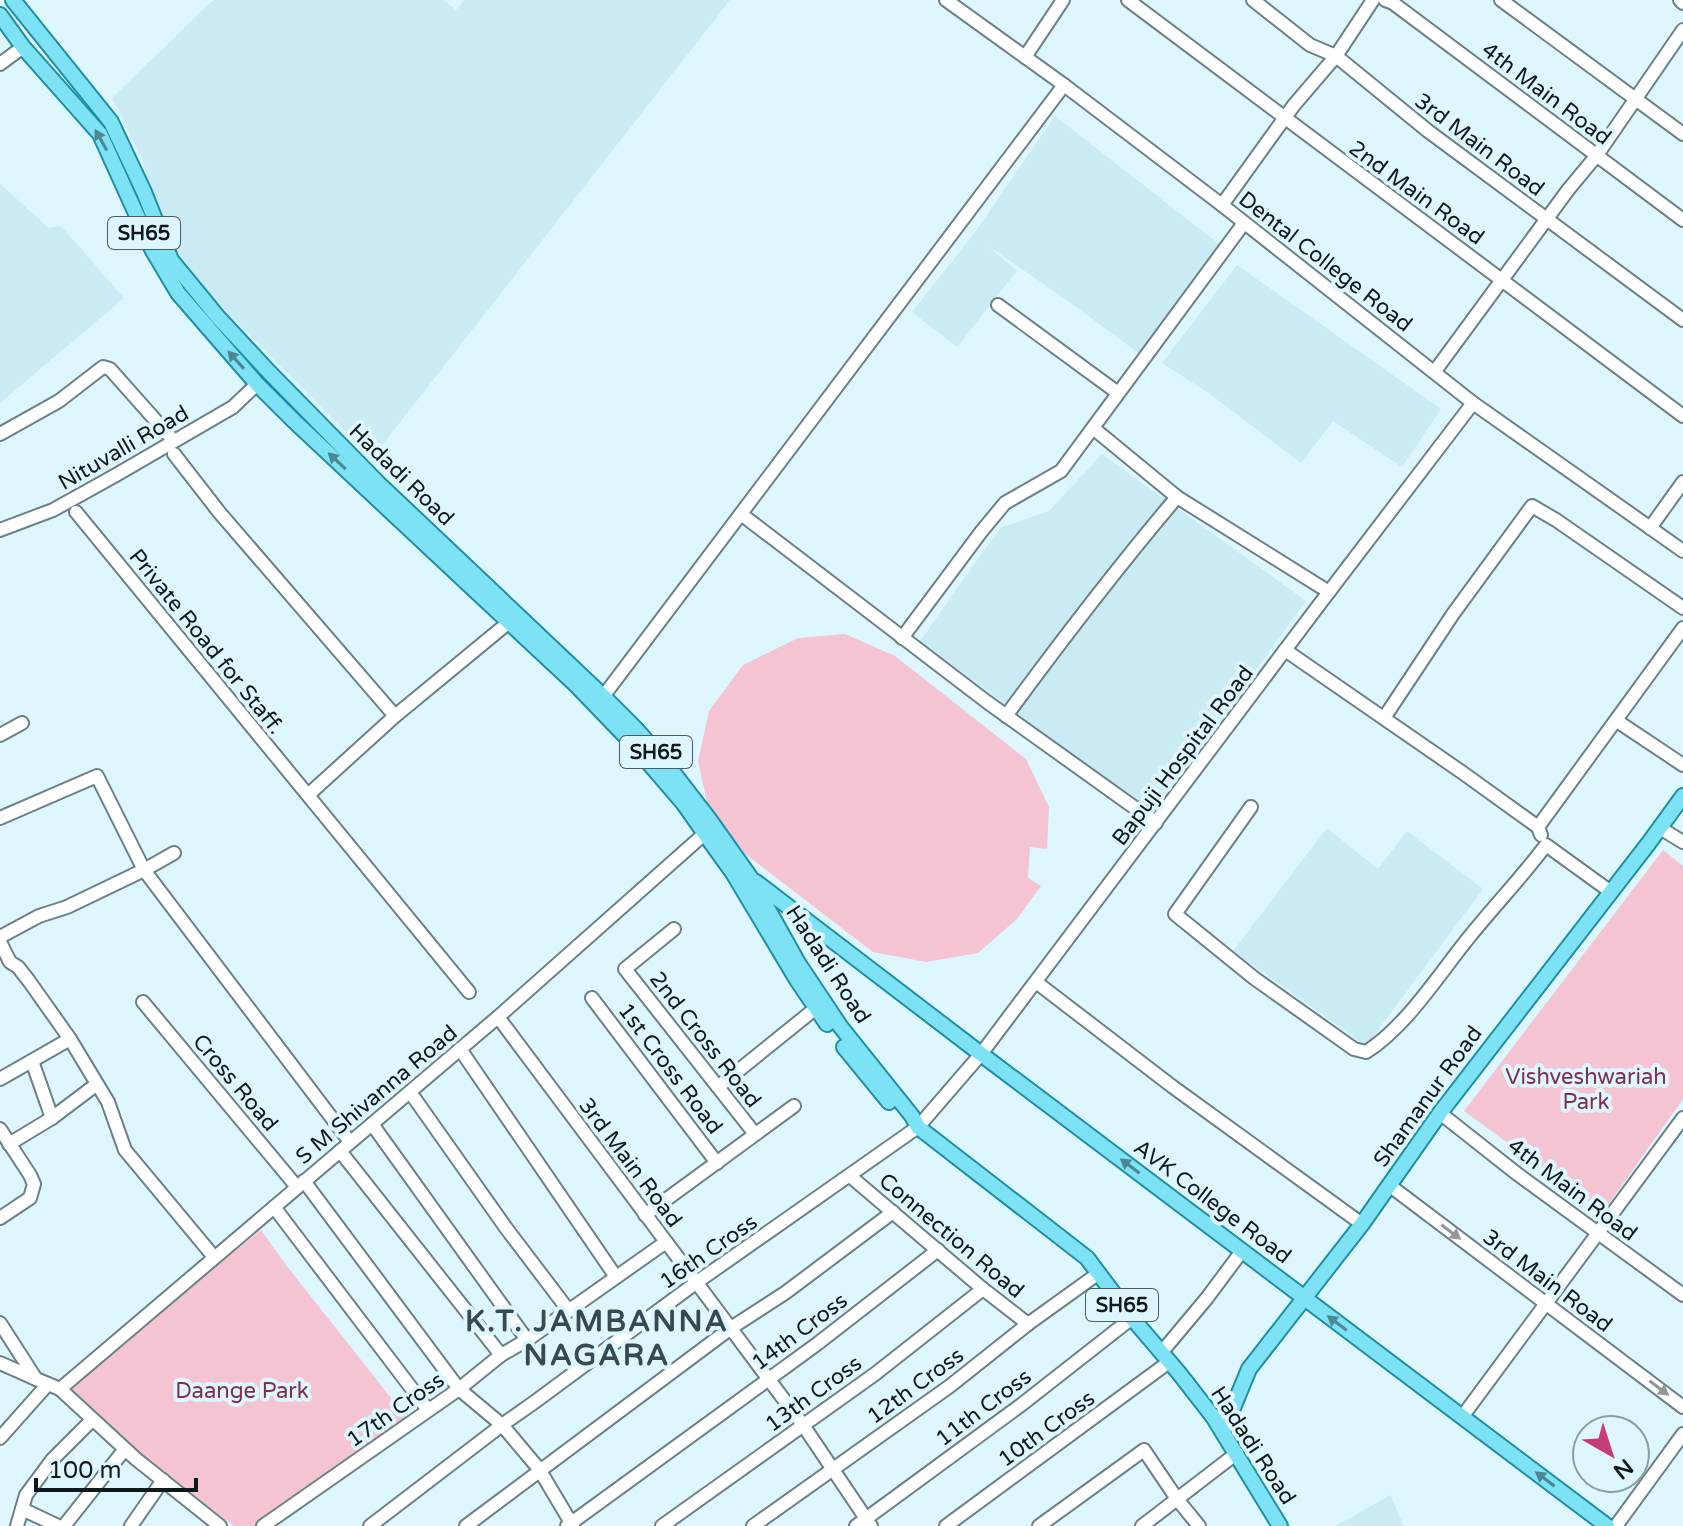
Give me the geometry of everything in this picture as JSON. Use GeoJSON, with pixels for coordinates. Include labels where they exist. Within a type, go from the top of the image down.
{"type":"FeatureCollection","features":[{"type":"Feature","properties":{"kind":"main road","name":"Hadadi Road"},"geometry":{"type":"LineString","coordinates":[[13,0],[111,122],[171,260],[217,316],[513,619],[600,701],[635,728],[665,762],[709,829],[750,877],[766,918],[798,963],[820,1005],[840,1026],[918,1127],[1087,1258],[1214,1418],[1280,1526]]}},
{"type":"Feature","properties":{"kind":"main road","name":"SH65"},"geometry":{"type":"LineString","coordinates":[[0,15],[23,47],[100,134],[153,251],[178,293],[257,384],[310,436],[513,619]]}},
{"type":"Feature","properties":{"kind":"main road","name":"Shamanur Road"},"geometry":{"type":"LineString","coordinates":[[1223,1432],[1249,1369],[1362,1224],[1440,1113],[1683,796]]}},
{"type":"Feature","properties":{"kind":"main road"},"geometry":{"type":"LineString","coordinates":[[709,829],[733,873],[766,918],[792,910]]}},
{"type":"Feature","properties":{"kind":"main road","name":"AVK College Road"},"geometry":{"type":"LineString","coordinates":[[750,877],[1607,1526]]}},
{"type":"Feature","properties":{"kind":"street","name":"Dental College Road"},"geometry":{"type":"LineString","coordinates":[[947,0],[1222,205],[1473,403],[1683,551]]}},
{"type":"Feature","properties":{"kind":"street"},"geometry":{"type":"LineString","coordinates":[[1025,57],[1063,0]]}},
{"type":"Feature","properties":{"kind":"street","name":"2nd Main Road"},"geometry":{"type":"LineString","coordinates":[[1128,0],[1683,416]]}},
{"type":"Feature","properties":{"kind":"street","name":"3rd Main Road"},"geometry":{"type":"LineString","coordinates":[[1253,0],[1310,45],[1336,56],[1428,131],[1683,320]]}},
{"type":"Feature","properties":{"kind":"street"},"geometry":{"type":"LineString","coordinates":[[1222,205],[1285,118],[1336,56],[1373,0]]}},
{"type":"Feature","properties":{"kind":"street","name":"4th Main Road"},"geometry":{"type":"LineString","coordinates":[[1385,0],[1683,220]]}},
{"type":"Feature","properties":{"kind":"street"},"geometry":{"type":"LineString","coordinates":[[1501,0],[1683,134]]}},
{"type":"Feature","properties":{"kind":"street"},"geometry":{"type":"LineString","coordinates":[[1435,371],[1597,155],[1683,30]]}},
{"type":"Feature","properties":{"kind":"street"},"geometry":{"type":"LineString","coordinates":[[0,64],[23,47]]}},
{"type":"Feature","properties":{"kind":"street"},"geometry":{"type":"LineString","coordinates":[[600,701],[1064,85]]}},
{"type":"Feature","properties":{"kind":"street"},"geometry":{"type":"LineString","coordinates":[[902,638],[1005,503],[1061,471],[1244,223]]}},
{"type":"Feature","properties":{"kind":"street"},"geometry":{"type":"LineString","coordinates":[[998,305],[1118,393]]}},
{"type":"Feature","properties":{"kind":"street"},"geometry":{"type":"LineString","coordinates":[[0,434],[59,401],[103,367],[110,369],[173,440]]}},
{"type":"Feature","properties":{"kind":"street","name":"Nituvalli Road"},"geometry":{"type":"LineString","coordinates":[[0,530],[53,510],[233,407],[257,384]]}},
{"type":"Feature","properties":{"kind":"street","name":"Bapuji Hospital Road"},"geometry":{"type":"LineString","coordinates":[[918,1127],[981,1054],[1473,403]]}},
{"type":"Feature","properties":{"kind":"street"},"geometry":{"type":"LineString","coordinates":[[1093,428],[1177,497],[1329,592]]}},
{"type":"Feature","properties":{"kind":"street"},"geometry":{"type":"LineString","coordinates":[[174,454],[219,512],[395,716]]}},
{"type":"Feature","properties":{"kind":"street"},"geometry":{"type":"LineString","coordinates":[[1650,528],[1683,482]]}},
{"type":"Feature","properties":{"kind":"street"},"geometry":{"type":"LineString","coordinates":[[1006,716],[1121,563],[1177,497]]}},
{"type":"Feature","properties":{"kind":"street"},"geometry":{"type":"LineString","coordinates":[[1384,718],[1453,614],[1532,506],[1683,608]]}},
{"type":"Feature","properties":{"kind":"street","name":"Private Road for Staff."},"geometry":{"type":"LineString","coordinates":[[76,512],[469,992]]}},
{"type":"Feature","properties":{"kind":"street"},"geometry":{"type":"LineString","coordinates":[[741,514],[1006,716],[1156,823]]}},
{"type":"Feature","properties":{"kind":"street"},"geometry":{"type":"LineString","coordinates":[[308,795],[395,716],[513,619]]}},
{"type":"Feature","properties":{"kind":"street"},"geometry":{"type":"LineString","coordinates":[[1538,827],[1683,628]]}},
{"type":"Feature","properties":{"kind":"street"},"geometry":{"type":"LineString","coordinates":[[1285,650],[1538,827],[1546,845],[1611,892]]}},
{"type":"Feature","properties":{"kind":"street"},"geometry":{"type":"LineString","coordinates":[[1617,721],[1683,765]]}},
{"type":"Feature","properties":{"kind":"street"},"geometry":{"type":"LineString","coordinates":[[0,735],[22,723]]}},
{"type":"Feature","properties":{"kind":"street"},"geometry":{"type":"LineString","coordinates":[[0,818],[97,776],[144,870],[501,1355]]}},
{"type":"Feature","properties":{"kind":"street"},"geometry":{"type":"LineString","coordinates":[[1251,807],[1175,914],[1230,960],[1309,1018],[1354,1049],[1366,1052],[1406,1016],[1546,845]]}},
{"type":"Feature","properties":{"kind":"street"},"geometry":{"type":"LineString","coordinates":[[1660,828],[1683,842]]}},
{"type":"Feature","properties":{"kind":"street","name":"S M Shivanna Road"},"geometry":{"type":"LineString","coordinates":[[0,1438],[48,1384],[274,1207],[498,1017],[709,829]]}},
{"type":"Feature","properties":{"kind":"street"},"geometry":{"type":"LineString","coordinates":[[174,853],[67,907],[39,916],[0,940],[10,962],[29,981],[70,1039],[108,1102],[125,1150],[214,1257]]}},
{"type":"Feature","properties":{"kind":"street","name":"2nd Cross Road"},"geometry":{"type":"LineString","coordinates":[[674,929],[625,969],[755,1134]]}},
{"type":"Feature","properties":{"kind":"street"},"geometry":{"type":"LineString","coordinates":[[1036,982],[1173,1087],[1362,1224]]}},
{"type":"Feature","properties":{"kind":"street","name":"1st Cross Road"},"geometry":{"type":"LineString","coordinates":[[592,998],[717,1163]]}},
{"type":"Feature","properties":{"kind":"street","name":"Cross Road"},"geometry":{"type":"LineString","coordinates":[[143,1002],[300,1184],[459,1389],[502,1425],[539,1469],[570,1525]]}},
{"type":"Feature","properties":{"kind":"street"},"geometry":{"type":"LineString","coordinates":[[718,1087],[820,1005]]}},
{"type":"Feature","properties":{"kind":"street","name":"3rd Main Road"},"geometry":{"type":"LineString","coordinates":[[498,1017],[803,1425],[833,1468],[864,1523]]}},
{"type":"Feature","properties":{"kind":"street"},"geometry":{"type":"LineString","coordinates":[[0,1079],[70,1039]]}},
{"type":"Feature","properties":{"kind":"street"},"geometry":{"type":"LineString","coordinates":[[460,1049],[616,1277]]}},
{"type":"Feature","properties":{"kind":"street"},"geometry":{"type":"LineString","coordinates":[[32,1061],[52,1118]]}},
{"type":"Feature","properties":{"kind":"street"},"geometry":{"type":"LineString","coordinates":[[9,1144],[52,1118],[97,1084]]}},
{"type":"Feature","properties":{"kind":"street"},"geometry":{"type":"LineString","coordinates":[[410,1092],[569,1311]]}},
{"type":"Feature","properties":{"kind":"street"},"geometry":{"type":"LineString","coordinates":[[645,1215],[794,1106]]}},
{"type":"Feature","properties":{"kind":"street","name":"4th Main Road"},"geometry":{"type":"LineString","coordinates":[[1440,1113],[1683,1295]]}},
{"type":"Feature","properties":{"kind":"street"},"geometry":{"type":"LineString","coordinates":[[1462,1417],[1683,1118]]}},
{"type":"Feature","properties":{"kind":"street"},"geometry":{"type":"LineString","coordinates":[[372,1124],[527,1340]]}},
{"type":"Feature","properties":{"kind":"street","name":"16th Cross"},"geometry":{"type":"LineString","coordinates":[[370,1526],[697,1282],[918,1127]]}},
{"type":"Feature","properties":{"kind":"street"},"geometry":{"type":"LineString","coordinates":[[0,1129],[34,1184],[30,1198],[2,1212]]}},
{"type":"Feature","properties":{"kind":"street","name":"Connection Road"},"geometry":{"type":"LineString","coordinates":[[850,1176],[1028,1324]]}},
{"type":"Feature","properties":{"kind":"street","name":"3rd Main Road"},"geometry":{"type":"LineString","coordinates":[[1389,1185],[1683,1407]]}},
{"type":"Feature","properties":{"kind":"street"},"geometry":{"type":"LineString","coordinates":[[274,1207],[428,1410]]}},
{"type":"Feature","properties":{"kind":"street"},"geometry":{"type":"LineString","coordinates":[[466,1526],[539,1469],[893,1212]]}},
{"type":"Feature","properties":{"kind":"street","name":"17th Cross"},"geometry":{"type":"LineString","coordinates":[[263,1526],[459,1389],[501,1355],[666,1242]]}},
{"type":"Feature","properties":{"kind":"street","name":"14th Cross"},"geometry":{"type":"LineString","coordinates":[[570,1525],[817,1344],[938,1250]]}},
{"type":"Feature","properties":{"kind":"street","name":"10th Cross"},"geometry":{"type":"LineString","coordinates":[[946,1526],[1165,1357],[1242,1251]]}},
{"type":"Feature","properties":{"kind":"street","name":"12th Cross"},"geometry":{"type":"LineString","coordinates":[[753,1526],[950,1386],[1099,1273]]}},
{"type":"Feature","properties":{"kind":"street","name":"13th Cross"},"geometry":{"type":"LineString","coordinates":[[662,1526],[875,1374],[983,1289]]}},
{"type":"Feature","properties":{"kind":"street","name":"11th Cross"},"geometry":{"type":"LineString","coordinates":[[864,1523],[1132,1318]]}},
{"type":"Feature","properties":{"kind":"street"},"geometry":{"type":"LineString","coordinates":[[0,1323],[48,1384],[220,1526]]}},
{"type":"Feature","properties":{"kind":"street"},"geometry":{"type":"LineString","coordinates":[[0,1363],[48,1384]]}},
{"type":"Feature","properties":{"kind":"street"},"geometry":{"type":"LineString","coordinates":[[17,1526],[26,1495],[52,1460],[92,1420]]}},
{"type":"Feature","properties":{"kind":"street"},"geometry":{"type":"LineString","coordinates":[[1616,1526],[1683,1434]]}},
{"type":"Feature","properties":{"kind":"street"},"geometry":{"type":"LineString","coordinates":[[22,1509],[61,1526],[125,1449]]}},
{"type":"Feature","properties":{"kind":"street"},"geometry":{"type":"LineString","coordinates":[[1039,1526],[1144,1450],[1199,1526]]}},
{"type":"Feature","properties":{"kind":"street"},"geometry":{"type":"LineString","coordinates":[[1142,1526],[1237,1453]]}},
{"type":"Feature","properties":{"kind":"street"},"geometry":{"type":"LineString","coordinates":[[131,1526],[163,1480]]}},
{"type":"Feature","properties":{"kind":"shaded area"},"geometry":{"type":"Polygon","coordinates":[[[213,0],[443,0],[456,10],[464,0],[730,0],[372,458],[165,251],[153,216],[143,161],[112,98],[213,0]]]}},
{"type":"Feature","properties":{"kind":"shaded area"},"geometry":{"type":"Polygon","coordinates":[[[1055,116],[1219,244],[1141,355],[987,245],[1017,271],[957,347],[912,312],[973,235],[1055,116]]]}},
{"type":"Feature","properties":{"kind":"shaded area"},"geometry":{"type":"Polygon","coordinates":[[[0,184],[49,228],[61,226],[124,298],[0,403],[0,184]]]}},
{"type":"Feature","properties":{"kind":"shaded area"},"geometry":{"type":"Polygon","coordinates":[[[1237,265],[1441,409],[1402,467],[1333,421],[1301,463],[1210,394],[1162,363],[1237,265]]]}},
{"type":"Feature","properties":{"kind":"shaded area"},"geometry":{"type":"Polygon","coordinates":[[[1102,454],[1306,601],[1152,813],[920,641],[1000,528],[1049,511],[1102,454]]]}},
{"type":"Feature","properties":{"kind":"shaded area"},"geometry":{"type":"Polygon","coordinates":[[[1327,828],[1378,869],[1407,831],[1483,889],[1366,1046],[1233,951],[1327,828]]]}},
{"type":"Feature","properties":{"kind":"shaded area"},"geometry":{"type":"Polygon","coordinates":[[[1390,1495],[1404,1526],[1336,1526],[1390,1495]]]}},
{"type":"Feature","properties":{"kind":"green space"},"geometry":{"type":"Polygon","coordinates":[[[845,634],[895,656],[1026,759],[1049,807],[1047,849],[1030,847],[1028,878],[1041,886],[1017,919],[978,953],[926,962],[873,952],[735,846],[708,807],[698,761],[709,711],[743,665],[798,638],[845,634]]]}},
{"type":"Feature","properties":{"kind":"green space","name":"Vishveshwariah Park"},"geometry":{"type":"Polygon","coordinates":[[[1663,850],[1683,866],[1683,1099],[1603,1212],[1464,1111],[1663,850]]]}},
{"type":"Feature","properties":{"kind":"green space","name":"Daange Park"},"geometry":{"type":"Polygon","coordinates":[[[261,1230],[410,1422],[256,1526],[234,1526],[132,1448],[67,1387],[261,1230]]]}},
{"type":"Feature","properties":{"kind":"district","name":"K.T. JAMBANNA NAGARA"},"geometry":{"type":"Point","coordinates":[597,1338]}}]}
